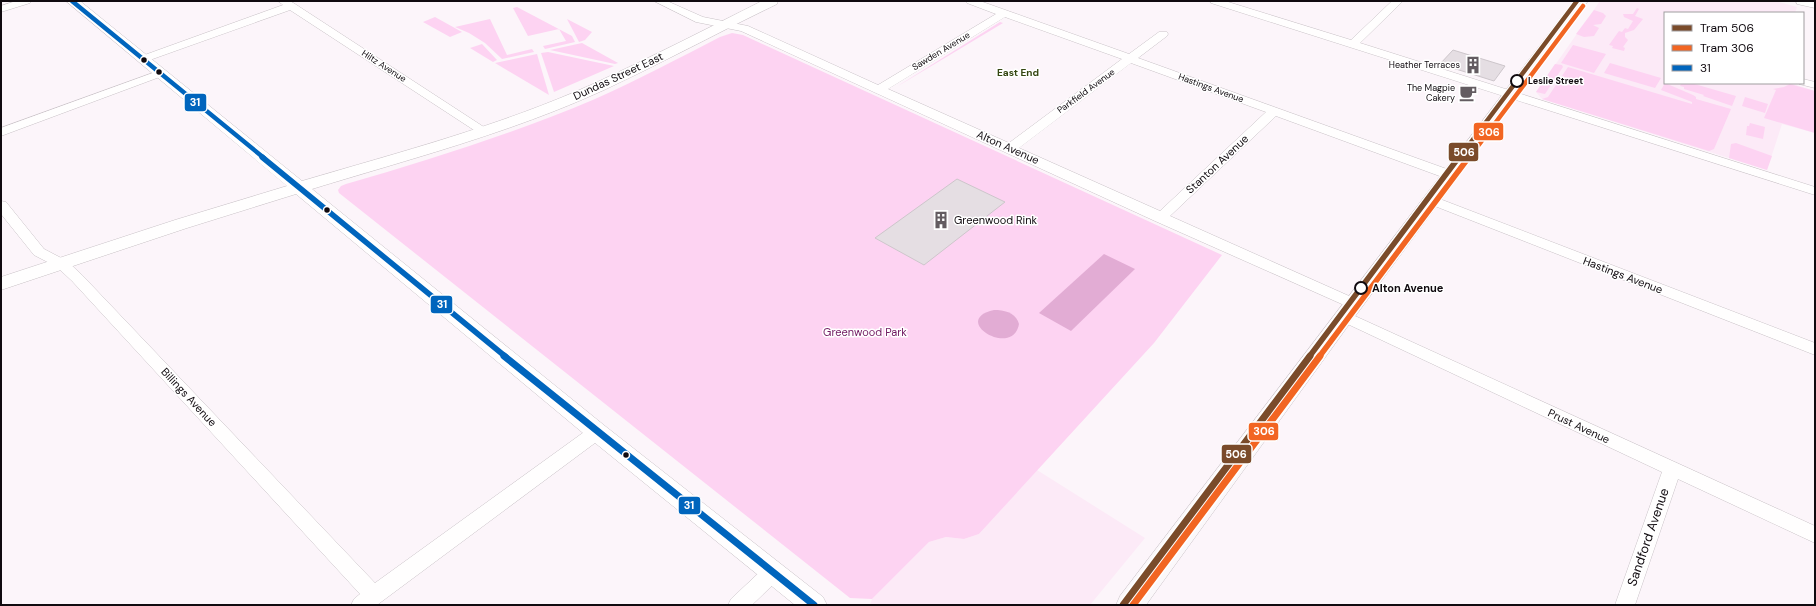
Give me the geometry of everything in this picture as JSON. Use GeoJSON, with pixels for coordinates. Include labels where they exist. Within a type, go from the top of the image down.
{"type":"FeatureCollection","features":[{"type":"Feature","properties":{"kind":"main road"},"geometry":{"type":"LineString","coordinates":[[1130,605],[1580,1]]}},
{"type":"Feature","properties":{"kind":"street"},"geometry":{"type":"LineString","coordinates":[[1,9],[26,1]]}},
{"type":"Feature","properties":{"kind":"street"},"geometry":{"type":"LineString","coordinates":[[72,1],[301,187],[597,432],[814,605]]}},
{"type":"Feature","properties":{"kind":"street","name":"Alton Avenue"},"geometry":{"type":"LineString","coordinates":[[659,1],[700,20],[744,28],[1010,148],[1160,218],[1349,310]]}},
{"type":"Feature","properties":{"kind":"street","name":"Dundas Street East"},"geometry":{"type":"LineString","coordinates":[[1,284],[181,224],[484,131],[598,87],[772,1]]}},
{"type":"Feature","properties":{"kind":"street","name":"Hastings Avenue"},"geometry":{"type":"LineString","coordinates":[[971,1],[1450,175]]}},
{"type":"Feature","properties":{"kind":"street"},"geometry":{"type":"LineString","coordinates":[[1352,45],[1398,1]]}},
{"type":"Feature","properties":{"kind":"street"},"geometry":{"type":"LineString","coordinates":[[1802,1],[1815,4]]}},
{"type":"Feature","properties":{"kind":"street"},"geometry":{"type":"LineString","coordinates":[[1221,2],[1352,45],[1815,191]]}},
{"type":"Feature","properties":{"kind":"street"},"geometry":{"type":"LineString","coordinates":[[143,59],[287,4]]}},
{"type":"Feature","properties":{"kind":"street","name":"Hiltz Avenue"},"geometry":{"type":"LineString","coordinates":[[287,4],[484,131]]}},
{"type":"Feature","properties":{"kind":"street","name":"Sawden Avenue"},"geometry":{"type":"LineString","coordinates":[[879,89],[1004,13]]}},
{"type":"Feature","properties":{"kind":"street","name":"Parkfield Avenue"},"geometry":{"type":"LineString","coordinates":[[1010,148],[1162,34]]}},
{"type":"Feature","properties":{"kind":"street"},"geometry":{"type":"LineString","coordinates":[[1,132],[161,73]]}},
{"type":"Feature","properties":{"kind":"street"},"geometry":{"type":"LineString","coordinates":[[1804,82],[1815,86]]}},
{"type":"Feature","properties":{"kind":"street","name":"Stanton Avenue"},"geometry":{"type":"LineString","coordinates":[[1160,218],[1274,111]]}},
{"type":"Feature","properties":{"kind":"street","name":"Hastings Avenue"},"geometry":{"type":"LineString","coordinates":[[1432,200],[1542,244],[1815,348]]}},
{"type":"Feature","properties":{"kind":"street","name":"Billings Avenue"},"geometry":{"type":"LineString","coordinates":[[1,205],[39,252],[62,264],[77,278],[367,600]]}},
{"type":"Feature","properties":{"kind":"street","name":"Prust Avenue"},"geometry":{"type":"LineString","coordinates":[[1349,310],[1672,470],[1815,535]]}},
{"type":"Feature","properties":{"kind":"street"},"geometry":{"type":"LineString","coordinates":[[367,600],[597,432]]}},
{"type":"Feature","properties":{"kind":"street","name":"Sandford Avenue"},"geometry":{"type":"LineString","coordinates":[[1624,605],[1672,470]]}},
{"type":"Feature","properties":{"kind":"street"},"geometry":{"type":"LineString","coordinates":[[738,605],[773,572]]}},
{"type":"Feature","properties":{"kind":"shaded area"},"geometry":{"type":"Polygon","coordinates":[[[1600,1],[1775,1],[1797,7],[1795,12],[1664,12],[1664,84],[1793,84],[1815,91],[1815,133],[1782,124],[1767,170],[1542,99],[1536,92],[1600,1]]]}},
{"type":"Feature","properties":{"kind":"shaded area"},"geometry":{"type":"Polygon","coordinates":[[[1104,254],[1135,269],[1071,331],[1039,313],[1104,254]]]}},
{"type":"Feature","properties":{"kind":"shaded area"},"geometry":{"type":"Polygon","coordinates":[[[994,310],[1010,313],[1018,320],[1019,324],[1014,334],[1006,338],[997,338],[987,334],[981,328],[978,321],[982,315],[994,310]]]}},
{"type":"Feature","properties":{"kind":"shaded area"},"geometry":{"type":"Polygon","coordinates":[[[1037,470],[1145,538],[1090,605],[870,605],[872,599],[929,542],[946,537],[964,539],[979,534],[1037,470]]]}},
{"type":"Feature","properties":{"kind":"green space"},"geometry":{"type":"Polygon","coordinates":[[[517,7],[559,29],[528,36],[513,8],[517,7]]]}},
{"type":"Feature","properties":{"kind":"green space"},"geometry":{"type":"Polygon","coordinates":[[[1637,8],[1639,9],[1635,16],[1643,19],[1634,30],[1625,33],[1625,37],[1628,40],[1623,47],[1625,48],[1624,51],[1612,48],[1613,46],[1609,45],[1619,31],[1622,32],[1625,28],[1628,29],[1633,21],[1624,17],[1623,14],[1633,14],[1637,8]]]}},
{"type":"Feature","properties":{"kind":"green space"},"geometry":{"type":"Polygon","coordinates":[[[1594,10],[1603,13],[1606,16],[1601,24],[1593,25],[1599,28],[1594,36],[1584,37],[1576,34],[1594,10]]]}},
{"type":"Feature","properties":{"kind":"green space"},"geometry":{"type":"Polygon","coordinates":[[[435,17],[462,32],[450,37],[423,22],[435,17]]]}},
{"type":"Feature","properties":{"kind":"green space"},"geometry":{"type":"Polygon","coordinates":[[[490,19],[507,55],[532,49],[534,52],[502,59],[485,43],[469,33],[455,27],[490,19]]]}},
{"type":"Feature","properties":{"kind":"green space"},"geometry":{"type":"Polygon","coordinates":[[[567,19],[592,32],[585,40],[579,42],[567,19]]]}},
{"type":"Feature","properties":{"kind":"green space"},"geometry":{"type":"Polygon","coordinates":[[[1000,22],[1003,23],[898,86],[901,84],[1000,22]]]}},
{"type":"Feature","properties":{"kind":"green space"},"geometry":{"type":"Polygon","coordinates":[[[559,29],[572,36],[575,42],[545,49],[543,46],[566,41],[559,29]]]}},
{"type":"Feature","properties":{"kind":"green space","name":"Greenwood Park"},"geometry":{"type":"Polygon","coordinates":[[[732,33],[743,35],[1222,255],[1154,343],[979,534],[964,539],[946,537],[929,542],[872,599],[850,598],[339,193],[338,190],[341,186],[346,184],[472,145],[565,111],[611,92],[720,37],[732,33]]]}},
{"type":"Feature","properties":{"kind":"green space"},"geometry":{"type":"Polygon","coordinates":[[[582,43],[618,63],[615,64],[550,50],[582,43]]]}},
{"type":"Feature","properties":{"kind":"green space"},"geometry":{"type":"Polygon","coordinates":[[[482,44],[497,60],[493,62],[470,48],[482,44]]]}},
{"type":"Feature","properties":{"kind":"green space"},"geometry":{"type":"Polygon","coordinates":[[[1573,45],[1606,54],[1594,73],[1561,63],[1573,45]]]}},
{"type":"Feature","properties":{"kind":"green space"},"geometry":{"type":"Polygon","coordinates":[[[548,52],[614,66],[554,92],[541,53],[548,52]]]}},
{"type":"Feature","properties":{"kind":"green space"},"geometry":{"type":"Polygon","coordinates":[[[537,54],[549,95],[495,63],[537,54]]]}},
{"type":"Feature","properties":{"kind":"green space"},"geometry":{"type":"Polygon","coordinates":[[[1610,63],[1661,78],[1655,88],[1604,73],[1610,63]]]}},
{"type":"Feature","properties":{"kind":"green space"},"geometry":{"type":"Polygon","coordinates":[[[1555,64],[1562,65],[1563,67],[1545,94],[1536,92],[1555,64]]]}},
{"type":"Feature","properties":{"kind":"green space"},"geometry":{"type":"Polygon","coordinates":[[[1568,67],[1692,104],[1692,102],[1661,90],[1664,84],[1667,84],[1693,95],[1696,99],[1731,109],[1714,149],[1709,151],[1542,99],[1548,97],[1568,67]]]}},
{"type":"Feature","properties":{"kind":"green space"},"geometry":{"type":"Polygon","coordinates":[[[1681,84],[1694,84],[1736,96],[1732,106],[1684,89],[1684,87],[1680,86],[1681,84]]]}},
{"type":"Feature","properties":{"kind":"green space"},"geometry":{"type":"Polygon","coordinates":[[[1790,84],[1815,91],[1815,133],[1764,118],[1776,90],[1773,89],[1790,84]]]}},
{"type":"Feature","properties":{"kind":"green space"},"geometry":{"type":"Polygon","coordinates":[[[1745,97],[1768,104],[1765,113],[1742,106],[1745,97]]]}},
{"type":"Feature","properties":{"kind":"green space"},"geometry":{"type":"Polygon","coordinates":[[[1750,123],[1765,127],[1763,139],[1746,135],[1747,126],[1749,126],[1750,123]]]}},
{"type":"Feature","properties":{"kind":"green space"},"geometry":{"type":"Polygon","coordinates":[[[1736,143],[1772,156],[1767,170],[1729,158],[1731,144],[1736,143]]]}},
{"type":"Feature","properties":{"kind":"building","name":"Heather Terraces"},"geometry":{"type":"Polygon","coordinates":[[[1453,50],[1505,66],[1494,81],[1440,64],[1453,50]]]}},
{"type":"Feature","properties":{"kind":"building","name":"Greenwood Rink"},"geometry":{"type":"Polygon","coordinates":[[[957,179],[1005,202],[924,265],[875,238],[957,179]]]}},
{"type":"Feature","properties":{"kind":"tram line","name":"506"},"geometry":{"type":"LineString","coordinates":[[1123,605],[1577,1]]}},
{"type":"Feature","properties":{"kind":"tram line","name":"306"},"geometry":{"type":"LineString","coordinates":[[1133,605],[1583,6]]}},
{"type":"Feature","properties":{"kind":"transit line","name":"31"},"geometry":{"type":"LineString","coordinates":[[72,1],[597,432],[814,605]]}},
{"type":"Feature","properties":{"kind":"place","name":"Heather Terraces"},"geometry":{"type":"Point","coordinates":[1473,65]}},
{"type":"Feature","properties":{"kind":"place","name":"Leslie Street"},"geometry":{"type":"Point","coordinates":[1517,81]}},
{"type":"Feature","properties":{"kind":"place","name":"The Magpie Cakery"},"geometry":{"type":"Point","coordinates":[1468,93]}},
{"type":"Feature","properties":{"kind":"place","name":"Greenwood Rink"},"geometry":{"type":"Point","coordinates":[941,220]}},
{"type":"Feature","properties":{"kind":"place","name":"Alton Avenue"},"geometry":{"type":"Point","coordinates":[1361,288]}},
{"type":"Feature","properties":{"kind":"district","name":"East End"},"geometry":{"type":"Point","coordinates":[1018,72]}}]}
